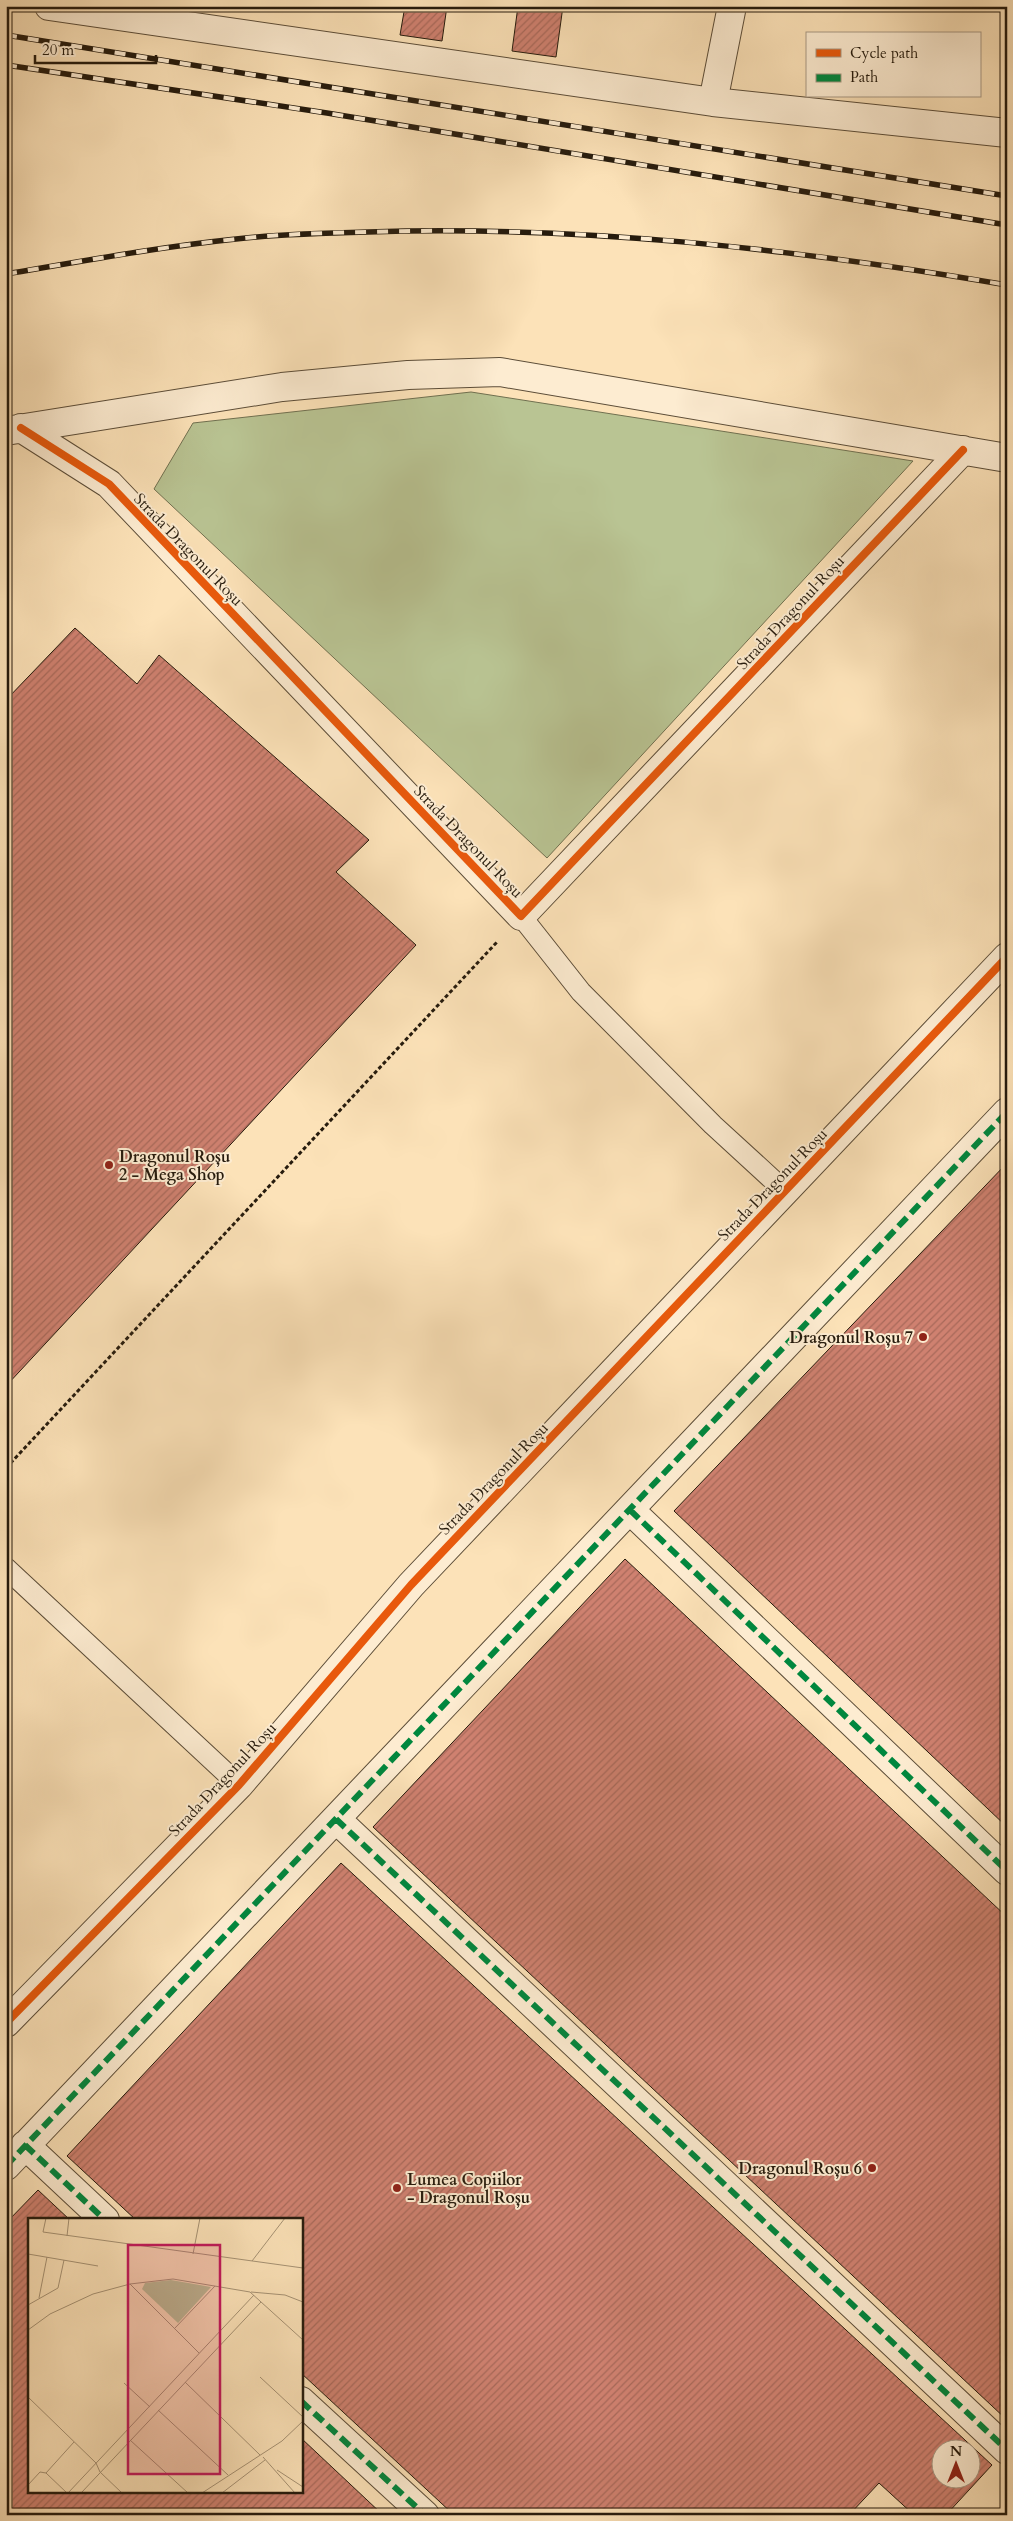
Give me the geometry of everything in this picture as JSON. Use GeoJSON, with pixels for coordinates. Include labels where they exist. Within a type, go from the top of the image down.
{"type":"FeatureCollection","features":[{"type":"Feature","properties":{"kind":"street"},"geometry":{"type":"LineString","coordinates":[[49,6],[712,102],[1007,133]]}},
{"type":"Feature","properties":{"kind":"street"},"geometry":{"type":"LineString","coordinates":[[712,102],[732,6]]}},
{"type":"Feature","properties":{"kind":"street","name":"Strada Dragonul Roșu"},"geometry":{"type":"LineString","coordinates":[[14,430],[282,387],[408,375],[500,372],[1007,458]]}},
{"type":"Feature","properties":{"kind":"street","name":"Strada Dragonul Roșu"},"geometry":{"type":"LineString","coordinates":[[14,430],[109,484],[521,916],[963,450]]}},
{"type":"Feature","properties":{"kind":"street","name":"Strada Dragonul Roșu"},"geometry":{"type":"LineString","coordinates":[[6,2023],[239,1785],[411,1585],[1007,957]]}},
{"type":"Feature","properties":{"kind":"street"},"geometry":{"type":"LineString","coordinates":[[6,2166],[1007,1112]]}},
{"type":"Feature","properties":{"kind":"street"},"geometry":{"type":"LineString","coordinates":[[630,1510],[1007,1871]]}},
{"type":"Feature","properties":{"kind":"street"},"geometry":{"type":"LineString","coordinates":[[336,1819],[1007,2450]]}},
{"type":"Feature","properties":{"kind":"street"},"geometry":{"type":"LineString","coordinates":[[25,2145],[104,2218]]}},
{"type":"Feature","properties":{"kind":"street"},"geometry":{"type":"LineString","coordinates":[[302,2402],[425,2515]]}},
{"type":"Feature","properties":{"kind":"lane"},"geometry":{"type":"LineString","coordinates":[[521,916],[581,992],[713,1125],[785,1191]]}},
{"type":"Feature","properties":{"kind":"lane"},"geometry":{"type":"LineString","coordinates":[[6,1568],[239,1785]]}},
{"type":"Feature","properties":{"kind":"path"},"geometry":{"type":"LineString","coordinates":[[6,1468],[521,916]]}},
{"type":"Feature","properties":{"kind":"green space"},"geometry":{"type":"Polygon","coordinates":[[[471,392],[913,461],[547,858],[154,489],[193,423],[471,392]]]}},
{"type":"Feature","properties":{"kind":"building"},"geometry":{"type":"Polygon","coordinates":[[[405,6],[447,6],[442,41],[400,35],[405,6]]]}},
{"type":"Feature","properties":{"kind":"building"},"geometry":{"type":"Polygon","coordinates":[[[518,6],[563,6],[556,57],[512,51],[518,6]]]}},
{"type":"Feature","properties":{"kind":"building","name":"Dragonul Roșu 2 - Mega Shop"},"geometry":{"type":"Polygon","coordinates":[[[75,628],[137,684],[159,655],[369,840],[336,872],[416,945],[6,1386],[6,700],[75,628]]]}},
{"type":"Feature","properties":{"kind":"building","name":"Dragonul Roșu 7"},"geometry":{"type":"Polygon","coordinates":[[[1007,1163],[1007,1827],[674,1511],[1007,1163]]]}},
{"type":"Feature","properties":{"kind":"building","name":"Dragonul Roșu 6"},"geometry":{"type":"Polygon","coordinates":[[[625,1559],[1007,1917],[1007,2420],[373,1827],[625,1559]]]}},
{"type":"Feature","properties":{"kind":"building","name":"Lumea Copiilor - Dragonul Roșu"},"geometry":{"type":"Polygon","coordinates":[[[341,1863],[963,2438],[930,2438],[930,2488],[971,2488],[946,2515],[914,2515],[879,2483],[849,2515],[454,2515],[302,2374],[302,2218],[134,2218],[67,2156],[341,1863]]]}},
{"type":"Feature","properties":{"kind":"building"},"geometry":{"type":"Polygon","coordinates":[[[38,2190],[68,2218],[28,2218],[28,2494],[302,2494],[302,2439],[383,2515],[6,2515],[6,2223],[38,2190]]]}},
{"type":"Feature","properties":{"kind":"building","name":"Lumea Copiilor - Dragonul Roșu"},"geometry":{"type":"Polygon","coordinates":[[[980,2454],[992,2465],[980,2478],[980,2454]]]}},
{"type":"Feature","properties":{"kind":"railway"},"geometry":{"type":"LineString","coordinates":[[6,35],[1007,196]]}},
{"type":"Feature","properties":{"kind":"railway"},"geometry":{"type":"LineString","coordinates":[[6,65],[327,113],[1007,225]]}},
{"type":"Feature","properties":{"kind":"railway"},"geometry":{"type":"LineString","coordinates":[[6,274],[150,250],[252,237],[318,233],[448,231],[528,232],[688,242],[848,261],[1007,285]]}},
{"type":"Feature","properties":{"kind":"marked path"},"geometry":{"type":"LineString","coordinates":[[6,2166],[1007,1112]]}},
{"type":"Feature","properties":{"kind":"marked path"},"geometry":{"type":"LineString","coordinates":[[630,1510],[1007,1871]]}},
{"type":"Feature","properties":{"kind":"marked path"},"geometry":{"type":"LineString","coordinates":[[336,1819],[1007,2450]]}},
{"type":"Feature","properties":{"kind":"marked path"},"geometry":{"type":"LineString","coordinates":[[25,2145],[103,2218]]}},
{"type":"Feature","properties":{"kind":"marked path"},"geometry":{"type":"LineString","coordinates":[[302,2402],[425,2515]]}},
{"type":"Feature","properties":{"kind":"cycle path"},"geometry":{"type":"LineString","coordinates":[[21,428],[109,484],[521,916],[963,450]]}},
{"type":"Feature","properties":{"kind":"cycle path"},"geometry":{"type":"LineString","coordinates":[[6,2023],[239,1785],[411,1585],[1007,957]]}},
{"type":"Feature","properties":{"kind":"place","name":"Dragonul Roșu 2 - Mega Shop"},"geometry":{"type":"Point","coordinates":[109,1165]}},
{"type":"Feature","properties":{"kind":"place","name":"Dragonul Roșu 7"},"geometry":{"type":"Point","coordinates":[923,1337]}},
{"type":"Feature","properties":{"kind":"place","name":"Dragonul Roșu 6"},"geometry":{"type":"Point","coordinates":[872,2168]}},
{"type":"Feature","properties":{"kind":"place","name":"Lumea Copiilor - Dragonul Roșu"},"geometry":{"type":"Point","coordinates":[397,2188]}}]}
